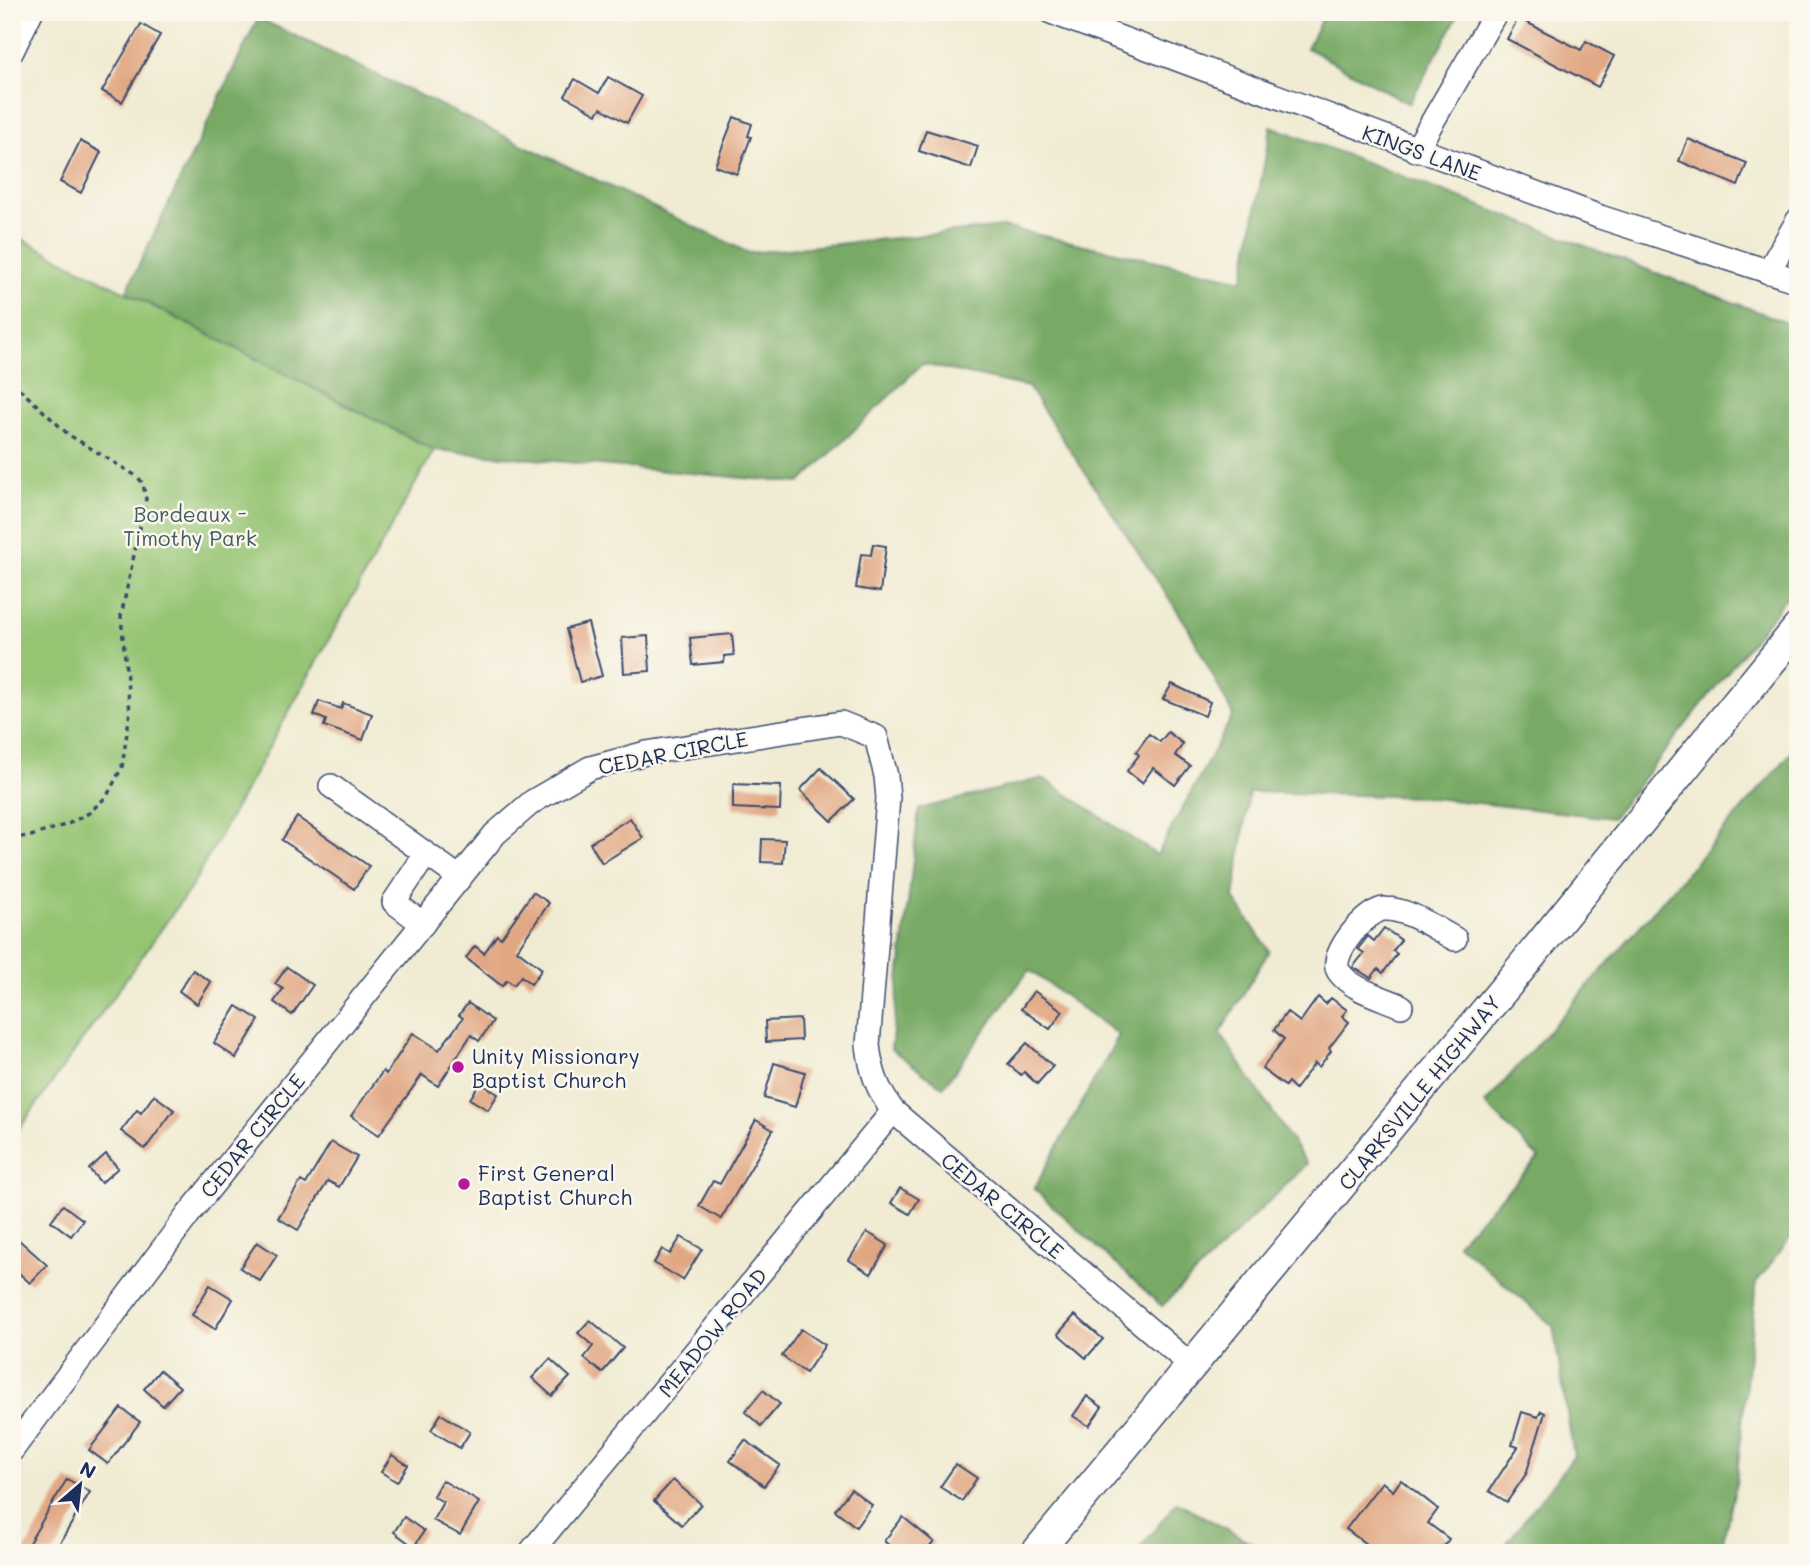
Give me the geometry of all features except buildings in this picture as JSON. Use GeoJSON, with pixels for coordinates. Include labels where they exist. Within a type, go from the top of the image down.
{"type":"FeatureCollection","features":[{"type":"Feature","properties":{"kind":"main road","name":"CLARKSVILLE HIGHWAY"},"geometry":{"type":"LineString","coordinates":[[1036,1553],[1798,628]]}},
{"type":"Feature","properties":{"kind":"street"},"geometry":{"type":"LineString","coordinates":[[12,51],[32,12]]}},
{"type":"Feature","properties":{"kind":"street","name":"KINGS LANE"},"geometry":{"type":"LineString","coordinates":[[1051,12],[1600,217],[1798,281]]}},
{"type":"Feature","properties":{"kind":"street"},"geometry":{"type":"LineString","coordinates":[[1416,150],[1496,12]]}},
{"type":"Feature","properties":{"kind":"street"},"geometry":{"type":"LineString","coordinates":[[1768,272],[1798,220]]}},
{"type":"Feature","properties":{"kind":"street","name":"CEDAR CIRCLE"},"geometry":{"type":"LineString","coordinates":[[12,1450],[188,1215],[495,834],[532,802],[590,768],[646,753],[841,723],[876,737],[886,776],[888,799],[868,1045],[875,1082],[892,1111],[1192,1366]]}},
{"type":"Feature","properties":{"kind":"street"},"geometry":{"type":"LineString","coordinates":[[331,786],[460,877]]}},
{"type":"Feature","properties":{"kind":"street"},"geometry":{"type":"LineString","coordinates":[[423,924],[394,902],[426,853]]}},
{"type":"Feature","properties":{"kind":"street"},"geometry":{"type":"LineString","coordinates":[[1401,1006],[1348,981],[1337,970],[1336,960],[1342,947],[1361,923],[1378,909],[1389,908],[1418,919],[1455,939]]}},
{"type":"Feature","properties":{"kind":"street","name":"MEADOW ROAD"},"geometry":{"type":"LineString","coordinates":[[530,1553],[892,1111]]}},
{"type":"Feature","properties":{"kind":"path"},"geometry":{"type":"LineString","coordinates":[[12,382],[69,435],[138,477],[144,484],[146,499],[121,616],[130,712],[122,767],[107,796],[89,813],[56,828],[31,836],[12,838]]}},
{"type":"Feature","properties":{"kind":"green space"},"geometry":{"type":"Polygon","coordinates":[[[1325,12],[1460,12],[1409,104],[1307,48],[1325,12]]]}},
{"type":"Feature","properties":{"kind":"green space"},"geometry":{"type":"Polygon","coordinates":[[[258,18],[749,253],[1003,227],[1243,280],[1271,126],[1798,327],[1798,583],[1612,818],[1424,797],[1249,792],[1234,898],[1269,951],[1220,1033],[1307,1164],[1162,1306],[1034,1189],[1119,1035],[1029,970],[943,1087],[891,1049],[919,809],[1043,778],[1157,855],[1233,715],[1188,627],[1028,387],[922,364],[800,483],[434,450],[126,292],[258,18]]]}},
{"type":"Feature","properties":{"kind":"green space","name":"Bordeaux - Timothy Park"},"geometry":{"type":"Polygon","coordinates":[[[12,234],[434,450],[192,886],[12,1139],[12,234]]]}},
{"type":"Feature","properties":{"kind":"green space"},"geometry":{"type":"Polygon","coordinates":[[[1798,745],[1798,1228],[1756,1283],[1736,1485],[1720,1553],[1499,1553],[1574,1456],[1553,1326],[1457,1243],[1539,1158],[1485,1104],[1798,745]]]}},
{"type":"Feature","properties":{"kind":"green space"},"geometry":{"type":"Polygon","coordinates":[[[1177,1502],[1270,1553],[1136,1553],[1177,1502]]]}},
{"type":"Feature","properties":{"kind":"place","name":"Unity Missionary Baptist Church"},"geometry":{"type":"Point","coordinates":[458,1067]}},
{"type":"Feature","properties":{"kind":"place","name":"First General Baptist Church"},"geometry":{"type":"Point","coordinates":[464,1184]}}]}
